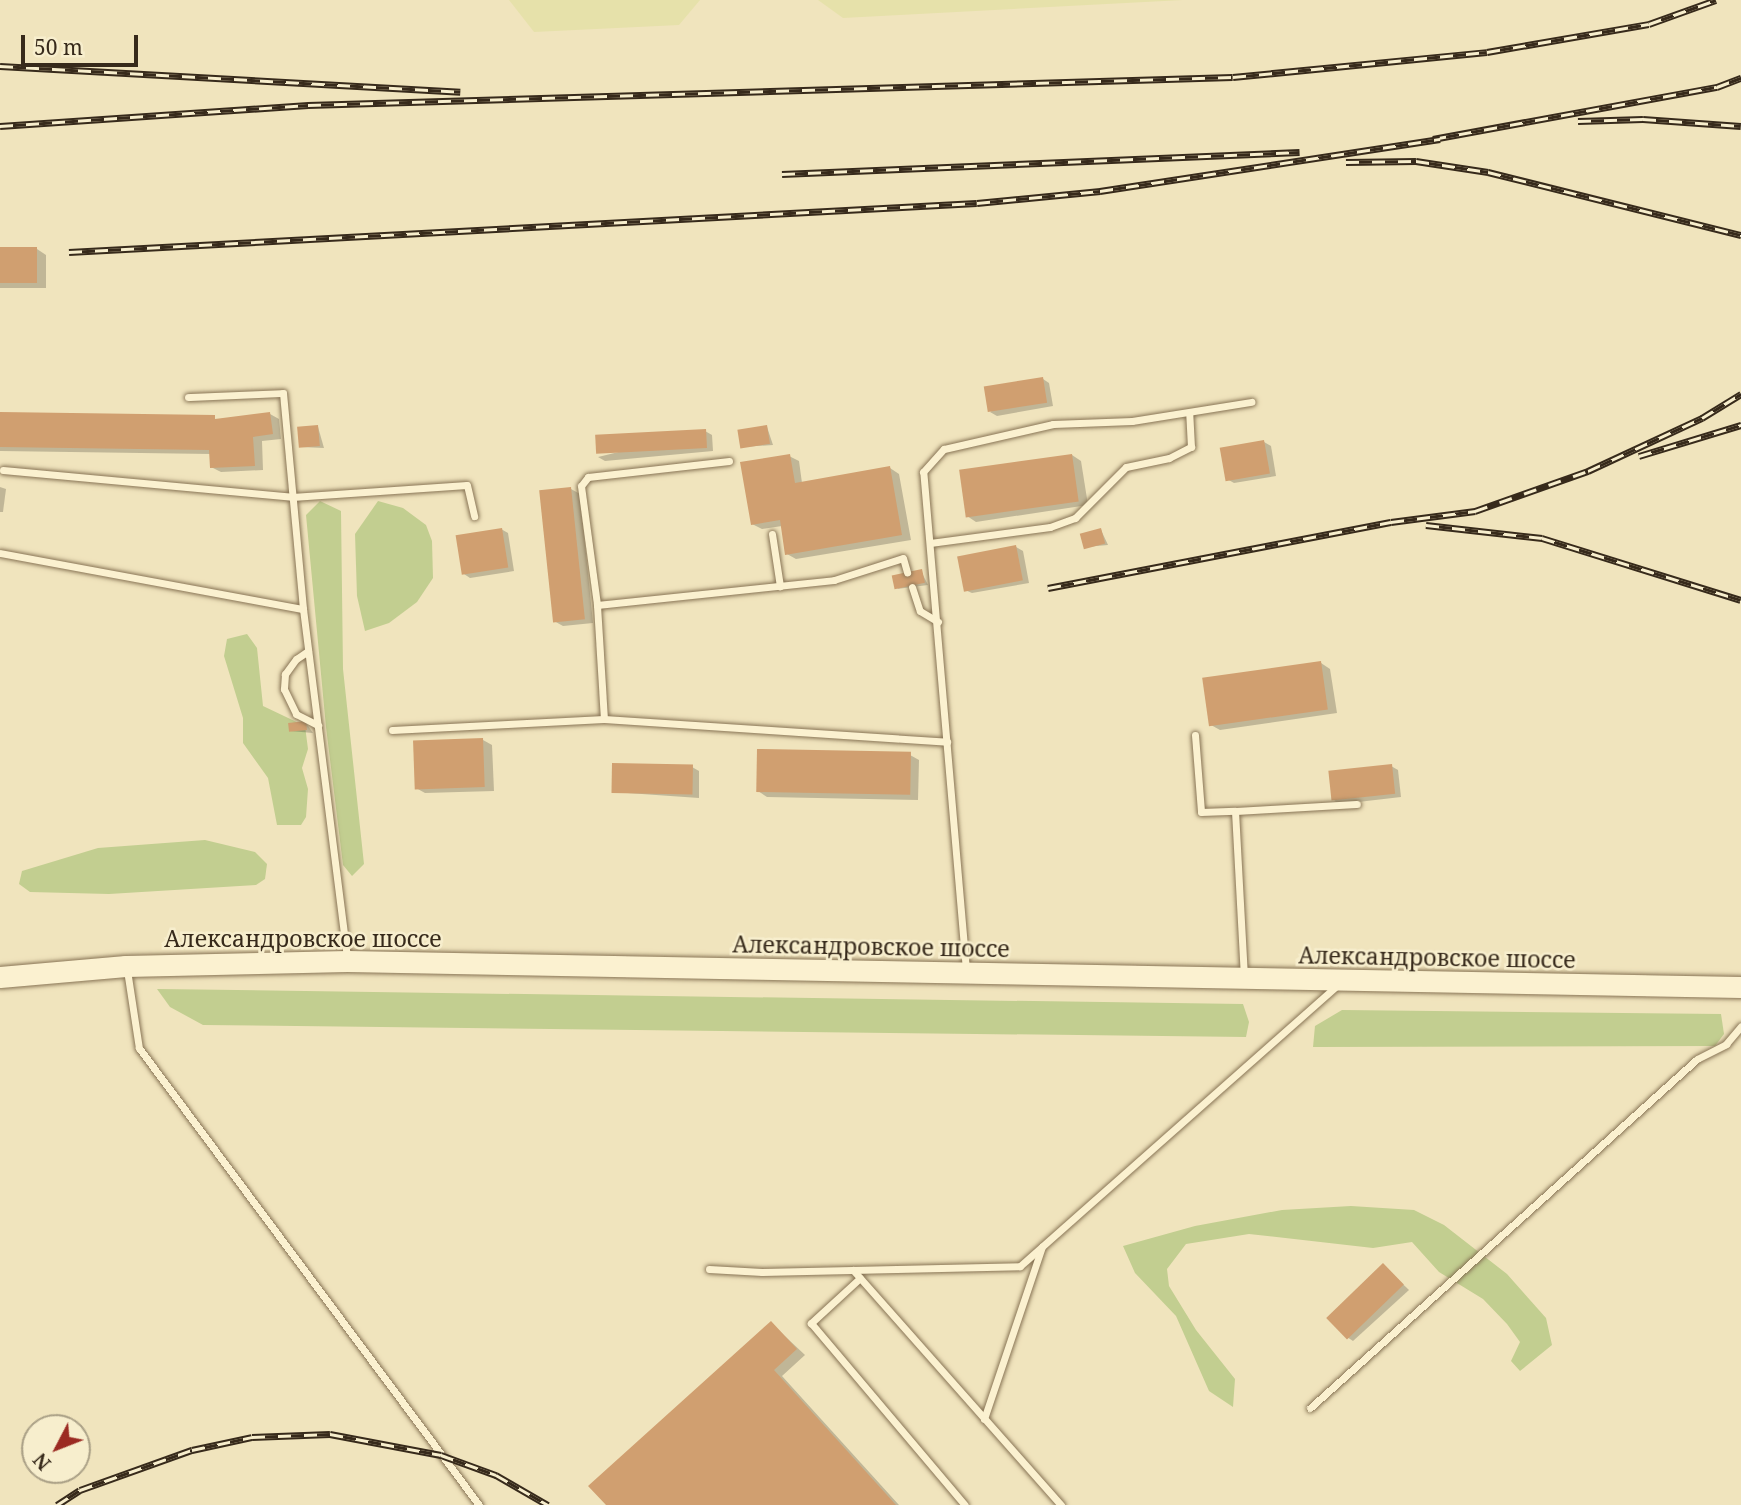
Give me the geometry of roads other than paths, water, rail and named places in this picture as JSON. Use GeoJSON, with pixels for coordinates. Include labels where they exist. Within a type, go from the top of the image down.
{"type":"FeatureCollection","features":[{"type":"Feature","properties":{"kind":"main road","name":"Александровское шоссе"},"geometry":{"type":"LineString","coordinates":[[0,977],[126,965],[347,961],[1341,982],[1741,987]]}},
{"type":"Feature","properties":{"kind":"lane"},"geometry":{"type":"LineString","coordinates":[[188,397],[283,393],[303,609],[347,961]]}},
{"type":"Feature","properties":{"kind":"lane"},"geometry":{"type":"LineString","coordinates":[[966,974],[938,622],[923,472],[944,449],[1053,424],[1189,414],[1251,402]]}},
{"type":"Feature","properties":{"kind":"lane"},"geometry":{"type":"LineString","coordinates":[[930,543],[1049,527],[1074,519],[1126,467],[1169,458],[1191,447],[1189,414]]}},
{"type":"Feature","properties":{"kind":"lane"},"geometry":{"type":"LineString","coordinates":[[604,719],[597,605],[581,486],[588,477],[729,461]]}},
{"type":"Feature","properties":{"kind":"lane"},"geometry":{"type":"LineString","coordinates":[[3,470],[292,497],[467,485],[474,516]]}},
{"type":"Feature","properties":{"kind":"lane"},"geometry":{"type":"LineString","coordinates":[[772,534],[780,586]]}},
{"type":"Feature","properties":{"kind":"lane"},"geometry":{"type":"LineString","coordinates":[[0,553],[303,609]]}},
{"type":"Feature","properties":{"kind":"lane"},"geometry":{"type":"LineString","coordinates":[[597,605],[834,580],[903,558],[907,572]]}},
{"type":"Feature","properties":{"kind":"lane"},"geometry":{"type":"LineString","coordinates":[[912,587],[920,611],[938,622]]}},
{"type":"Feature","properties":{"kind":"lane"},"geometry":{"type":"LineString","coordinates":[[309,651],[296,659],[285,674],[284,689],[296,715],[318,725]]}},
{"type":"Feature","properties":{"kind":"lane"},"geometry":{"type":"LineString","coordinates":[[392,730],[604,719],[947,742]]}},
{"type":"Feature","properties":{"kind":"lane"},"geometry":{"type":"LineString","coordinates":[[1195,735],[1201,813],[1357,804]]}},
{"type":"Feature","properties":{"kind":"lane"},"geometry":{"type":"LineString","coordinates":[[1235,811],[1244,980]]}},
{"type":"Feature","properties":{"kind":"lane"},"geometry":{"type":"LineString","coordinates":[[126,965],[138,1048],[479,1505]]}},
{"type":"Feature","properties":{"kind":"lane"},"geometry":{"type":"LineString","coordinates":[[709,1269],[853,1270],[1020,1266],[1341,982]]}},
{"type":"Feature","properties":{"kind":"lane"},"geometry":{"type":"LineString","coordinates":[[1310,1408],[1697,1059],[1726,1044],[1741,1026]]}},
{"type":"Feature","properties":{"kind":"lane"},"geometry":{"type":"LineString","coordinates":[[984,1419],[1042,1246]]}},
{"type":"Feature","properties":{"kind":"lane"},"geometry":{"type":"LineString","coordinates":[[853,1270],[1061,1505]]}},
{"type":"Feature","properties":{"kind":"lane"},"geometry":{"type":"LineString","coordinates":[[860,1278],[811,1323],[965,1505]]}},
{"type":"Feature","properties":{"kind":"railway"},"geometry":{"type":"LineString","coordinates":[[0,126],[308,105],[1233,77],[1487,52],[1649,24],[1716,0]]}},
{"type":"Feature","properties":{"kind":"railway"},"geometry":{"type":"LineString","coordinates":[[0,66],[460,92]]}},
{"type":"Feature","properties":{"kind":"railway"},"geometry":{"type":"LineString","coordinates":[[1433,139],[1717,87],[1741,78]]}},
{"type":"Feature","properties":{"kind":"railway"},"geometry":{"type":"LineString","coordinates":[[1578,121],[1643,119],[1741,126]]}},
{"type":"Feature","properties":{"kind":"railway"},"geometry":{"type":"LineString","coordinates":[[69,252],[977,203],[1100,191],[1440,139]]}},
{"type":"Feature","properties":{"kind":"railway"},"geometry":{"type":"LineString","coordinates":[[782,174],[1300,152]]}},
{"type":"Feature","properties":{"kind":"railway"},"geometry":{"type":"LineString","coordinates":[[1346,162],[1416,161],[1488,172],[1741,235]]}},
{"type":"Feature","properties":{"kind":"railway"},"geometry":{"type":"LineString","coordinates":[[1048,588],[1391,522],[1475,511],[1588,471],[1702,418],[1741,394]]}},
{"type":"Feature","properties":{"kind":"railway"},"geometry":{"type":"LineString","coordinates":[[1639,456],[1741,425]]}},
{"type":"Feature","properties":{"kind":"railway"},"geometry":{"type":"LineString","coordinates":[[1426,525],[1542,538],[1741,600]]}},
{"type":"Feature","properties":{"kind":"railway"},"geometry":{"type":"LineString","coordinates":[[57,1505],[80,1490],[192,1450],[252,1437],[330,1434],[441,1455],[496,1475],[548,1505]]}}]}
